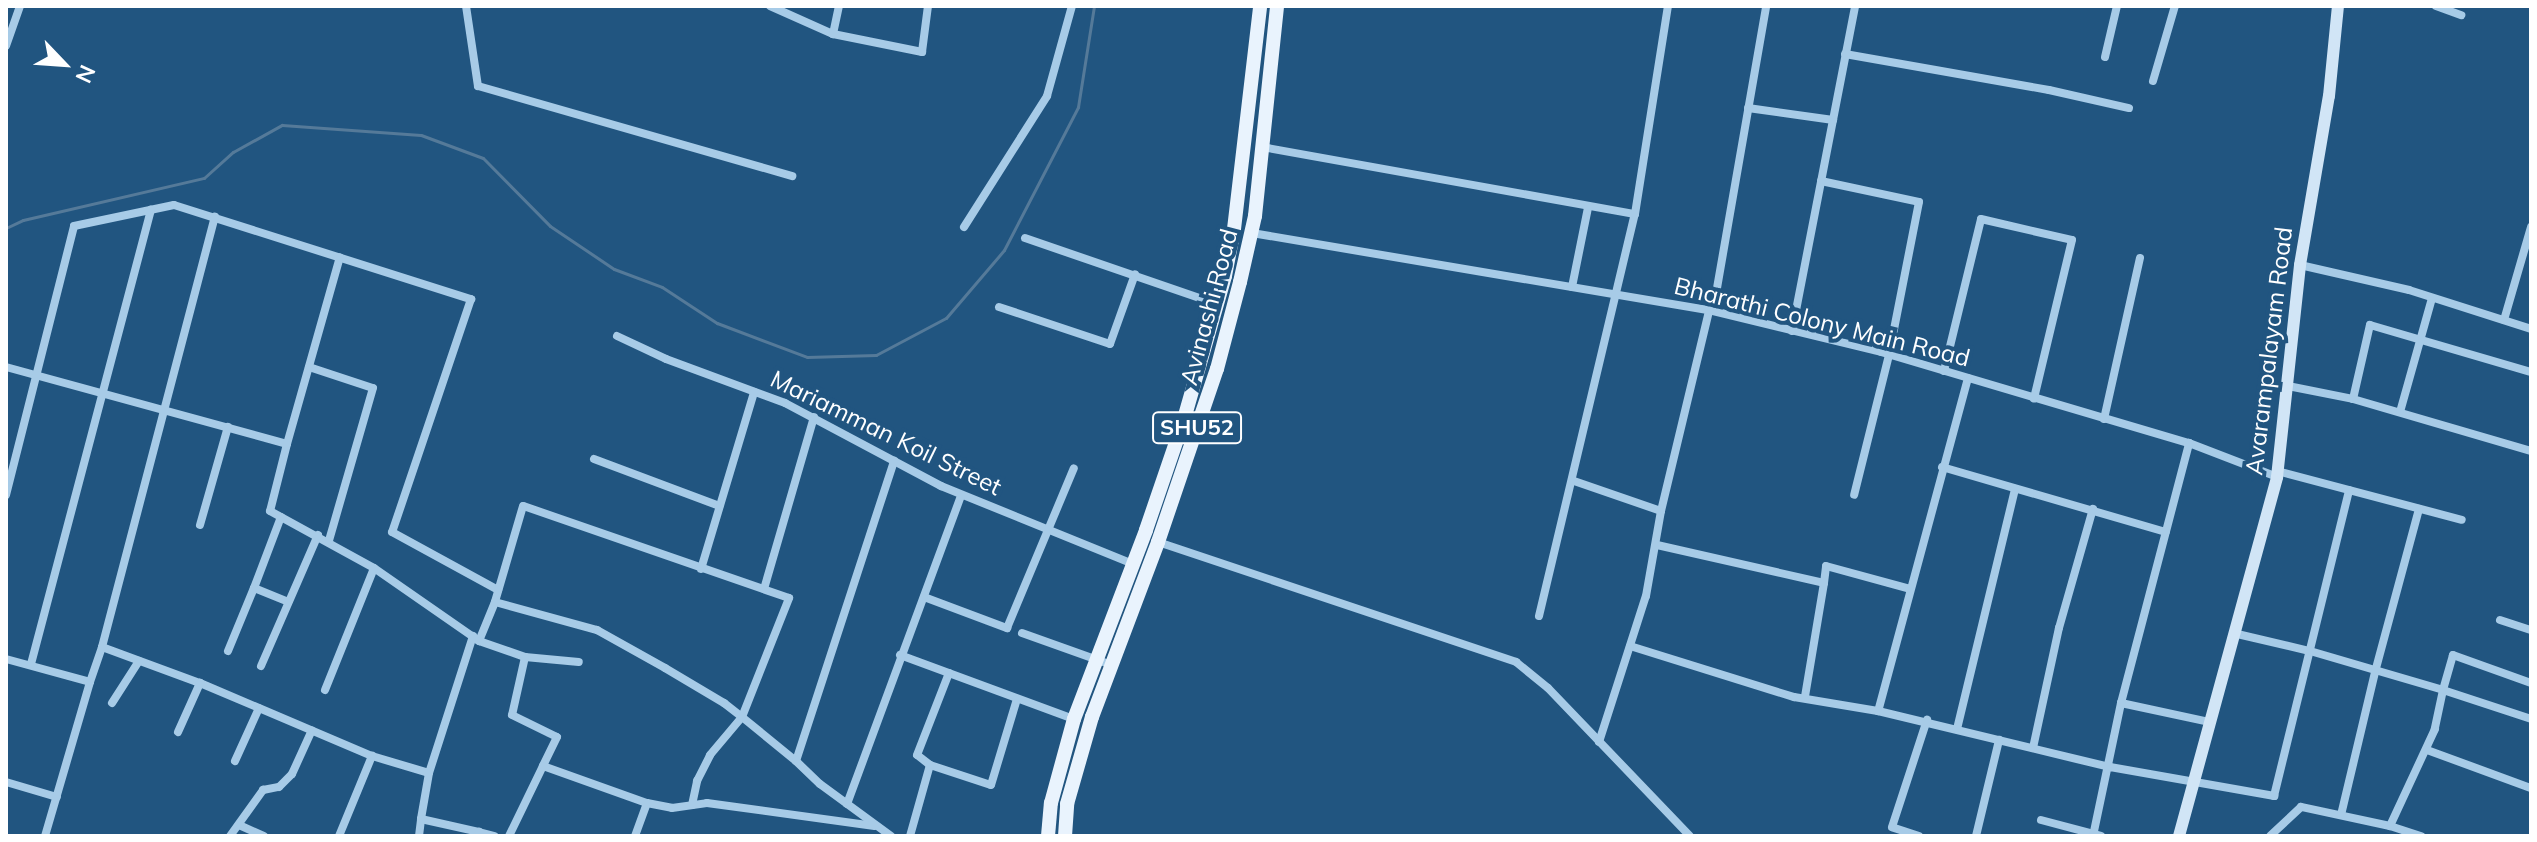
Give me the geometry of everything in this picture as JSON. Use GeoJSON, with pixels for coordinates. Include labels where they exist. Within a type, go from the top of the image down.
{"type":"FeatureCollection","features":[{"type":"Feature","properties":{"kind":"main road","name":"Avinashi Road"},"geometry":{"type":"LineString","coordinates":[[1048,836],[1051,803],[1074,719],[1184,419],[1217,304],[1234,229],[1260,6]]}},
{"type":"Feature","properties":{"kind":"main road","name":"Avinashi Road"},"geometry":{"type":"LineString","coordinates":[[1065,836],[1067,804],[1098,701],[1158,542],[1217,369],[1252,233],[1277,6]]}},
{"type":"Feature","properties":{"kind":"main road"},"geometry":{"type":"LineString","coordinates":[[1083,696],[1098,701]]}},
{"type":"Feature","properties":{"kind":"street"},"geometry":{"type":"LineString","coordinates":[[6,46],[20,6]]}},
{"type":"Feature","properties":{"kind":"street"},"geometry":{"type":"LineString","coordinates":[[466,6],[478,86],[792,176]]}},
{"type":"Feature","properties":{"kind":"street"},"geometry":{"type":"LineString","coordinates":[[770,6],[833,34],[922,52],[928,6]]}},
{"type":"Feature","properties":{"kind":"street"},"geometry":{"type":"LineString","coordinates":[[833,34],[839,6]]}},
{"type":"Feature","properties":{"kind":"street"},"geometry":{"type":"LineString","coordinates":[[964,227],[1047,96],[1072,6]]}},
{"type":"Feature","properties":{"kind":"street"},"geometry":{"type":"LineString","coordinates":[[1539,616],[1574,481],[1635,214],[1668,6]]}},
{"type":"Feature","properties":{"kind":"street"},"geometry":{"type":"LineString","coordinates":[[1599,742],[1646,596],[1661,511],[1711,311],[1766,6]]}},
{"type":"Feature","properties":{"kind":"street"},"geometry":{"type":"LineString","coordinates":[[1792,331],[1855,6]]}},
{"type":"Feature","properties":{"kind":"street"},"geometry":{"type":"LineString","coordinates":[[2105,57],[2117,6]]}},
{"type":"Feature","properties":{"kind":"street"},"geometry":{"type":"LineString","coordinates":[[2153,81],[2175,6]]}},
{"type":"Feature","properties":{"kind":"street","name":"Avarampalayam Road"},"geometry":{"type":"LineString","coordinates":[[2179,836],[2277,474],[2300,265],[2329,96],[2338,6]]}},
{"type":"Feature","properties":{"kind":"street"},"geometry":{"type":"LineString","coordinates":[[2436,6],[2461,15]]}},
{"type":"Feature","properties":{"kind":"street"},"geometry":{"type":"LineString","coordinates":[[1845,54],[2129,108]]}},
{"type":"Feature","properties":{"kind":"street"},"geometry":{"type":"LineString","coordinates":[[1748,108],[1833,120]]}},
{"type":"Feature","properties":{"kind":"street"},"geometry":{"type":"LineString","coordinates":[[1262,147],[1588,208],[1635,214]]}},
{"type":"Feature","properties":{"kind":"street"},"geometry":{"type":"LineString","coordinates":[[1821,181],[1919,202],[1889,355],[1854,495]]}},
{"type":"Feature","properties":{"kind":"street"},"geometry":{"type":"LineString","coordinates":[[6,495],[39,376],[74,226],[174,205],[471,299],[392,532],[497,596],[597,630],[724,703],[874,826],[891,836]]}},
{"type":"Feature","properties":{"kind":"street"},"geometry":{"type":"LineString","coordinates":[[1572,287],[1588,208]]}},
{"type":"Feature","properties":{"kind":"street"},"geometry":{"type":"LineString","coordinates":[[31,664],[151,210]]}},
{"type":"Feature","properties":{"kind":"street"},"geometry":{"type":"LineString","coordinates":[[45,836],[102,647],[215,217]]}},
{"type":"Feature","properties":{"kind":"street"},"geometry":{"type":"LineString","coordinates":[[1944,371],[1981,219],[2072,240],[2034,398]]}},
{"type":"Feature","properties":{"kind":"street"},"geometry":{"type":"LineString","coordinates":[[2504,320],[2531,227]]}},
{"type":"Feature","properties":{"kind":"street","name":"Bharathi Colony Main Road"},"geometry":{"type":"LineString","coordinates":[[1252,233],[1711,311],[1889,355],[2189,443],[2277,474],[2462,520]]}},
{"type":"Feature","properties":{"kind":"street"},"geometry":{"type":"LineString","coordinates":[[1025,238],[1217,304]]}},
{"type":"Feature","properties":{"kind":"street"},"geometry":{"type":"LineString","coordinates":[[340,257],[270,511],[329,540],[476,638],[525,657],[579,662]]}},
{"type":"Feature","properties":{"kind":"street"},"geometry":{"type":"LineString","coordinates":[[2104,419],[2140,258]]}},
{"type":"Feature","properties":{"kind":"street"},"geometry":{"type":"LineString","coordinates":[[2300,265],[2432,298],[2531,329]]}},
{"type":"Feature","properties":{"kind":"street"},"geometry":{"type":"LineString","coordinates":[[999,307],[1110,344],[1135,274]]}},
{"type":"Feature","properties":{"kind":"street"},"geometry":{"type":"LineString","coordinates":[[2400,412],[2432,298]]}},
{"type":"Feature","properties":{"kind":"street"},"geometry":{"type":"LineString","coordinates":[[2353,399],[2370,325],[2531,372]]}},
{"type":"Feature","properties":{"kind":"street","name":"Mariamman Koil Street"},"geometry":{"type":"LineString","coordinates":[[617,336],[666,359],[814,417],[961,495],[1133,564]]}},
{"type":"Feature","properties":{"kind":"street"},"geometry":{"type":"LineString","coordinates":[[6,367],[287,444]]}},
{"type":"Feature","properties":{"kind":"street"},"geometry":{"type":"LineString","coordinates":[[309,367],[373,388],[329,540]]}},
{"type":"Feature","properties":{"kind":"street"},"geometry":{"type":"LineString","coordinates":[[1878,711],[1968,378]]}},
{"type":"Feature","properties":{"kind":"street"},"geometry":{"type":"LineString","coordinates":[[2288,386],[2353,399],[2531,451]]}},
{"type":"Feature","properties":{"kind":"street"},"geometry":{"type":"LineString","coordinates":[[701,569],[754,392]]}},
{"type":"Feature","properties":{"kind":"street"},"geometry":{"type":"LineString","coordinates":[[764,589],[814,417]]}},
{"type":"Feature","properties":{"kind":"street"},"geometry":{"type":"LineString","coordinates":[[200,525],[228,427]]}},
{"type":"Feature","properties":{"kind":"street"},"geometry":{"type":"LineString","coordinates":[[2041,820],[2096,835],[2121,703],[2189,443]]}},
{"type":"Feature","properties":{"kind":"street"},"geometry":{"type":"LineString","coordinates":[[594,459],[720,506]]}},
{"type":"Feature","properties":{"kind":"street"},"geometry":{"type":"LineString","coordinates":[[796,761],[894,461]]}},
{"type":"Feature","properties":{"kind":"street"},"geometry":{"type":"LineString","coordinates":[[1942,467],[2166,532]]}},
{"type":"Feature","properties":{"kind":"street"},"geometry":{"type":"LineString","coordinates":[[924,597],[1007,628],[1074,468]]}},
{"type":"Feature","properties":{"kind":"street"},"geometry":{"type":"LineString","coordinates":[[1574,481],[1661,511]]}},
{"type":"Feature","properties":{"kind":"street"},"geometry":{"type":"LineString","coordinates":[[1957,729],[2015,489]]}},
{"type":"Feature","properties":{"kind":"street"},"geometry":{"type":"LineString","coordinates":[[1630,646],[1805,697],[1927,720],[2110,767],[2191,784],[2274,796],[2349,490]]}},
{"type":"Feature","properties":{"kind":"street"},"geometry":{"type":"LineString","coordinates":[[847,804],[961,495]]}},
{"type":"Feature","properties":{"kind":"street"},"geometry":{"type":"LineString","coordinates":[[419,836],[429,773],[476,638],[497,596],[523,506],[789,598],[742,717],[710,755],[697,781],[692,805]]}},
{"type":"Feature","properties":{"kind":"street"},"geometry":{"type":"LineString","coordinates":[[2033,748],[2059,628],[2093,509]]}},
{"type":"Feature","properties":{"kind":"street"},"geometry":{"type":"LineString","coordinates":[[2341,815],[2419,509]]}},
{"type":"Feature","properties":{"kind":"street"},"geometry":{"type":"LineString","coordinates":[[228,651],[281,517]]}},
{"type":"Feature","properties":{"kind":"street"},"geometry":{"type":"LineString","coordinates":[[261,666],[318,535]]}},
{"type":"Feature","properties":{"kind":"street"},"geometry":{"type":"LineString","coordinates":[[1158,542],[1516,662],[1548,688],[1690,836]]}},
{"type":"Feature","properties":{"kind":"street"},"geometry":{"type":"LineString","coordinates":[[1657,545],[1824,583]]}},
{"type":"Feature","properties":{"kind":"street"},"geometry":{"type":"LineString","coordinates":[[1805,697],[1826,566],[1910,589]]}},
{"type":"Feature","properties":{"kind":"street"},"geometry":{"type":"LineString","coordinates":[[325,690],[374,568]]}},
{"type":"Feature","properties":{"kind":"street"},"geometry":{"type":"LineString","coordinates":[[254,588],[288,602]]}},
{"type":"Feature","properties":{"kind":"street"},"geometry":{"type":"LineString","coordinates":[[2500,620],[2531,630]]}},
{"type":"Feature","properties":{"kind":"street"},"geometry":{"type":"LineString","coordinates":[[1022,633],[1112,665]]}},
{"type":"Feature","properties":{"kind":"street"},"geometry":{"type":"LineString","coordinates":[[2233,633],[2310,651],[2531,719]]}},
{"type":"Feature","properties":{"kind":"street"},"geometry":{"type":"LineString","coordinates":[[102,647],[200,683],[372,756],[429,773]]}},
{"type":"Feature","properties":{"kind":"street"},"geometry":{"type":"LineString","coordinates":[[900,655],[1074,719]]}},
{"type":"Feature","properties":{"kind":"street"},"geometry":{"type":"LineString","coordinates":[[2390,826],[2427,750],[2453,655],[2531,683]]}},
{"type":"Feature","properties":{"kind":"street"},"geometry":{"type":"LineString","coordinates":[[509,836],[557,737],[512,715],[525,657]]}},
{"type":"Feature","properties":{"kind":"street"},"geometry":{"type":"LineString","coordinates":[[6,659],[90,682]]}},
{"type":"Feature","properties":{"kind":"street"},"geometry":{"type":"LineString","coordinates":[[112,703],[139,661]]}},
{"type":"Feature","properties":{"kind":"street"},"geometry":{"type":"LineString","coordinates":[[949,673],[917,755],[930,765],[991,785],[1017,699]]}},
{"type":"Feature","properties":{"kind":"street"},"geometry":{"type":"LineString","coordinates":[[178,732],[200,683]]}},
{"type":"Feature","properties":{"kind":"street"},"geometry":{"type":"LineString","coordinates":[[2121,703],[2210,722]]}},
{"type":"Feature","properties":{"kind":"street"},"geometry":{"type":"LineString","coordinates":[[235,761],[259,708]]}},
{"type":"Feature","properties":{"kind":"street"},"geometry":{"type":"LineString","coordinates":[[1919,836],[1892,827],[1927,720]]}},
{"type":"Feature","properties":{"kind":"street"},"geometry":{"type":"LineString","coordinates":[[230,836],[263,790],[279,787],[292,774],[312,730]]}},
{"type":"Feature","properties":{"kind":"street"},"geometry":{"type":"LineString","coordinates":[[1976,836],[1999,740]]}},
{"type":"Feature","properties":{"kind":"street"},"geometry":{"type":"LineString","coordinates":[[2427,750],[2531,788]]}},
{"type":"Feature","properties":{"kind":"street"},"geometry":{"type":"LineString","coordinates":[[339,836],[372,756]]}},
{"type":"Feature","properties":{"kind":"street"},"geometry":{"type":"LineString","coordinates":[[910,836],[930,765]]}},
{"type":"Feature","properties":{"kind":"street"},"geometry":{"type":"LineString","coordinates":[[543,766],[647,803],[672,808],[707,803],[874,826]]}},
{"type":"Feature","properties":{"kind":"street"},"geometry":{"type":"LineString","coordinates":[[6,782],[57,797]]}},
{"type":"Feature","properties":{"kind":"street"},"geometry":{"type":"LineString","coordinates":[[635,836],[647,803]]}},
{"type":"Feature","properties":{"kind":"street"},"geometry":{"type":"LineString","coordinates":[[2270,836],[2301,807],[2390,826],[2421,836]]}},
{"type":"Feature","properties":{"kind":"street"},"geometry":{"type":"LineString","coordinates":[[421,819],[494,836]]}},
{"type":"Feature","properties":{"kind":"street"},"geometry":{"type":"LineString","coordinates":[[239,825],[264,836]]}},
{"type":"Feature","properties":{"kind":"waterway"},"geometry":{"type":"LineString","coordinates":[[6,228],[23,220],[204,178],[233,152],[282,125],[421,135],[483,158],[550,226],[614,269],[662,287],[717,323],[807,357],[876,355],[946,318],[1004,250],[1078,107],[1094,6]]}},
{"type":"Feature","properties":{"kind":"waterway"},"geometry":{"type":"LineString","coordinates":[[1585,6],[1592,6]]}}]}
